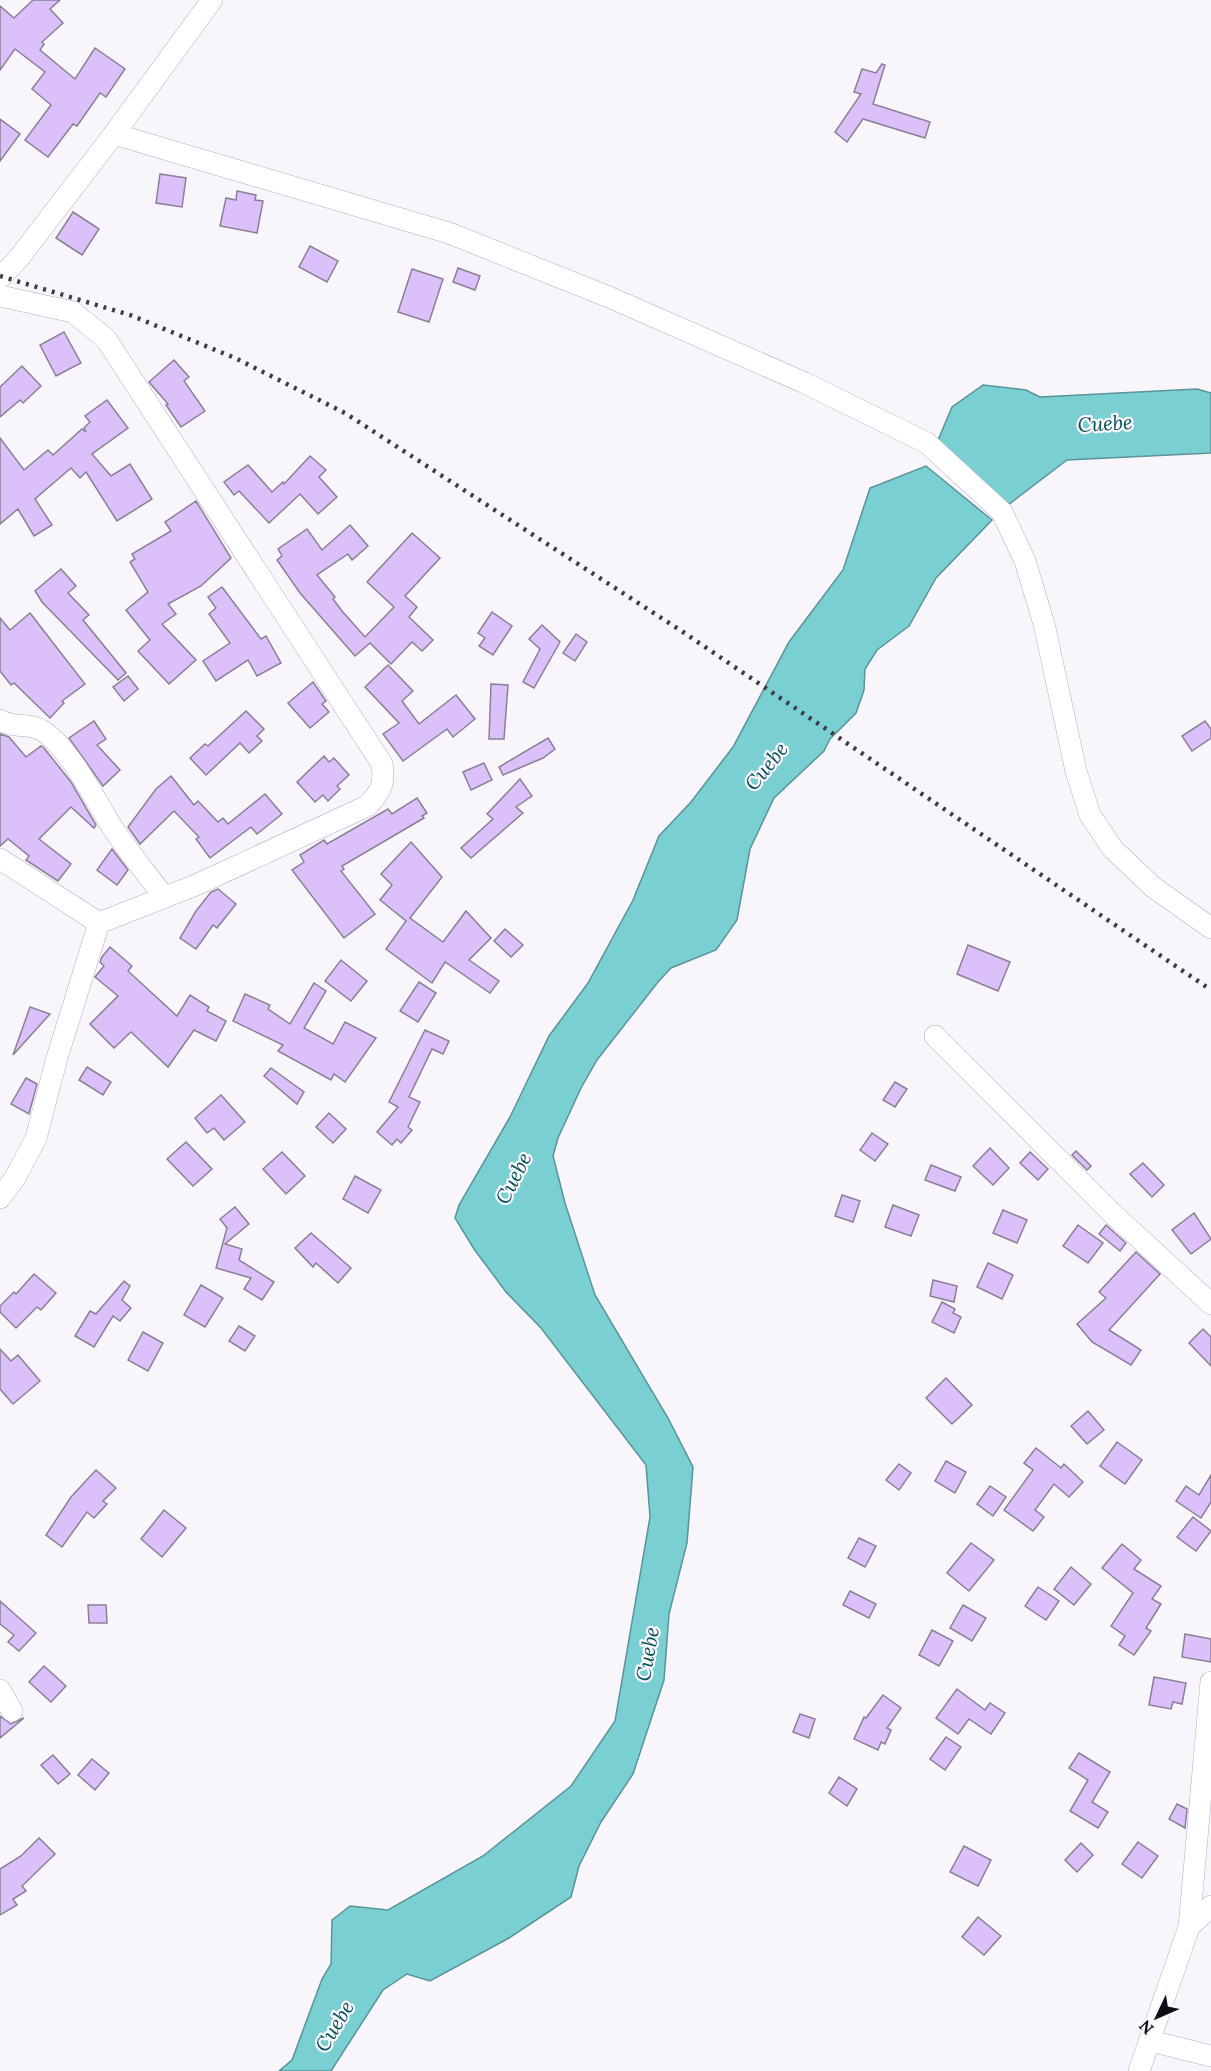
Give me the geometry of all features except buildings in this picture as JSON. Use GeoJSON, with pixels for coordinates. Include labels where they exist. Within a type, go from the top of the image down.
{"type":"FeatureCollection","features":[{"type":"Feature","properties":{"kind":"street"},"geometry":{"type":"LineString","coordinates":[[0,278],[10,255],[114,134],[212,0]]}},
{"type":"Feature","properties":{"kind":"street"},"geometry":{"type":"LineString","coordinates":[[114,134],[449,233],[609,297],[805,383],[927,444],[1002,512],[1025,561],[1044,624],[1076,771],[1090,815],[1113,849],[1153,887],[1211,928]]}},
{"type":"Feature","properties":{"kind":"street"},"geometry":{"type":"LineString","coordinates":[[0,296],[73,312],[106,339],[382,764],[384,781],[380,794],[367,806],[164,897],[99,923]]}},
{"type":"Feature","properties":{"kind":"street"},"geometry":{"type":"LineString","coordinates":[[0,720],[8,726],[31,726],[45,732],[81,775],[113,828],[164,897]]}},
{"type":"Feature","properties":{"kind":"street"},"geometry":{"type":"LineString","coordinates":[[0,859],[99,923]]}},
{"type":"Feature","properties":{"kind":"street"},"geometry":{"type":"LineString","coordinates":[[0,1198],[15,1178],[36,1138],[57,1058],[99,923]]}},
{"type":"Feature","properties":{"kind":"street"},"geometry":{"type":"LineString","coordinates":[[935,1036],[1113,1214],[1211,1304]]}},
{"type":"Feature","properties":{"kind":"street"},"geometry":{"type":"LineString","coordinates":[[1139,2071],[1188,1927],[1211,1682]]}},
{"type":"Feature","properties":{"kind":"street"},"geometry":{"type":"LineString","coordinates":[[0,1690],[12,1711]]}},
{"type":"Feature","properties":{"kind":"street"},"geometry":{"type":"LineString","coordinates":[[1188,1927],[1211,1906]]}},
{"type":"Feature","properties":{"kind":"street"},"geometry":{"type":"LineString","coordinates":[[1151,2041],[1211,2056]]}},
{"type":"Feature","properties":{"kind":"water","name":"Cuebe"},"geometry":{"type":"Polygon","coordinates":[[[983,385],[1026,390],[1040,397],[1197,389],[1211,393],[1211,453],[1067,460],[1008,505],[936,445],[952,407],[983,385]]]}},
{"type":"Feature","properties":{"kind":"water","name":"Cuebe"},"geometry":{"type":"Polygon","coordinates":[[[926,466],[992,520],[936,578],[909,626],[877,650],[865,669],[864,690],[856,713],[830,739],[824,751],[774,798],[750,849],[737,920],[716,950],[671,968],[597,1060],[558,1138],[553,1156],[565,1203],[595,1295],[668,1418],[693,1467],[687,1543],[669,1614],[664,1680],[633,1774],[601,1822],[579,1866],[571,1897],[509,1938],[430,1981],[407,1974],[383,1990],[331,2071],[279,2071],[292,2060],[322,1979],[331,1964],[332,1920],[350,1906],[388,1910],[483,1856],[571,1786],[615,1721],[650,1517],[646,1465],[541,1328],[506,1292],[474,1249],[455,1218],[459,1205],[510,1117],[549,1036],[588,983],[633,900],[659,836],[691,802],[733,747],[789,642],[843,570],[870,488],[926,466]]]}},
{"type":"Feature","properties":{"kind":"railway"},"geometry":{"type":"LineString","coordinates":[[0,276],[130,315],[235,358],[345,413],[683,632],[1211,990]]}}]}
